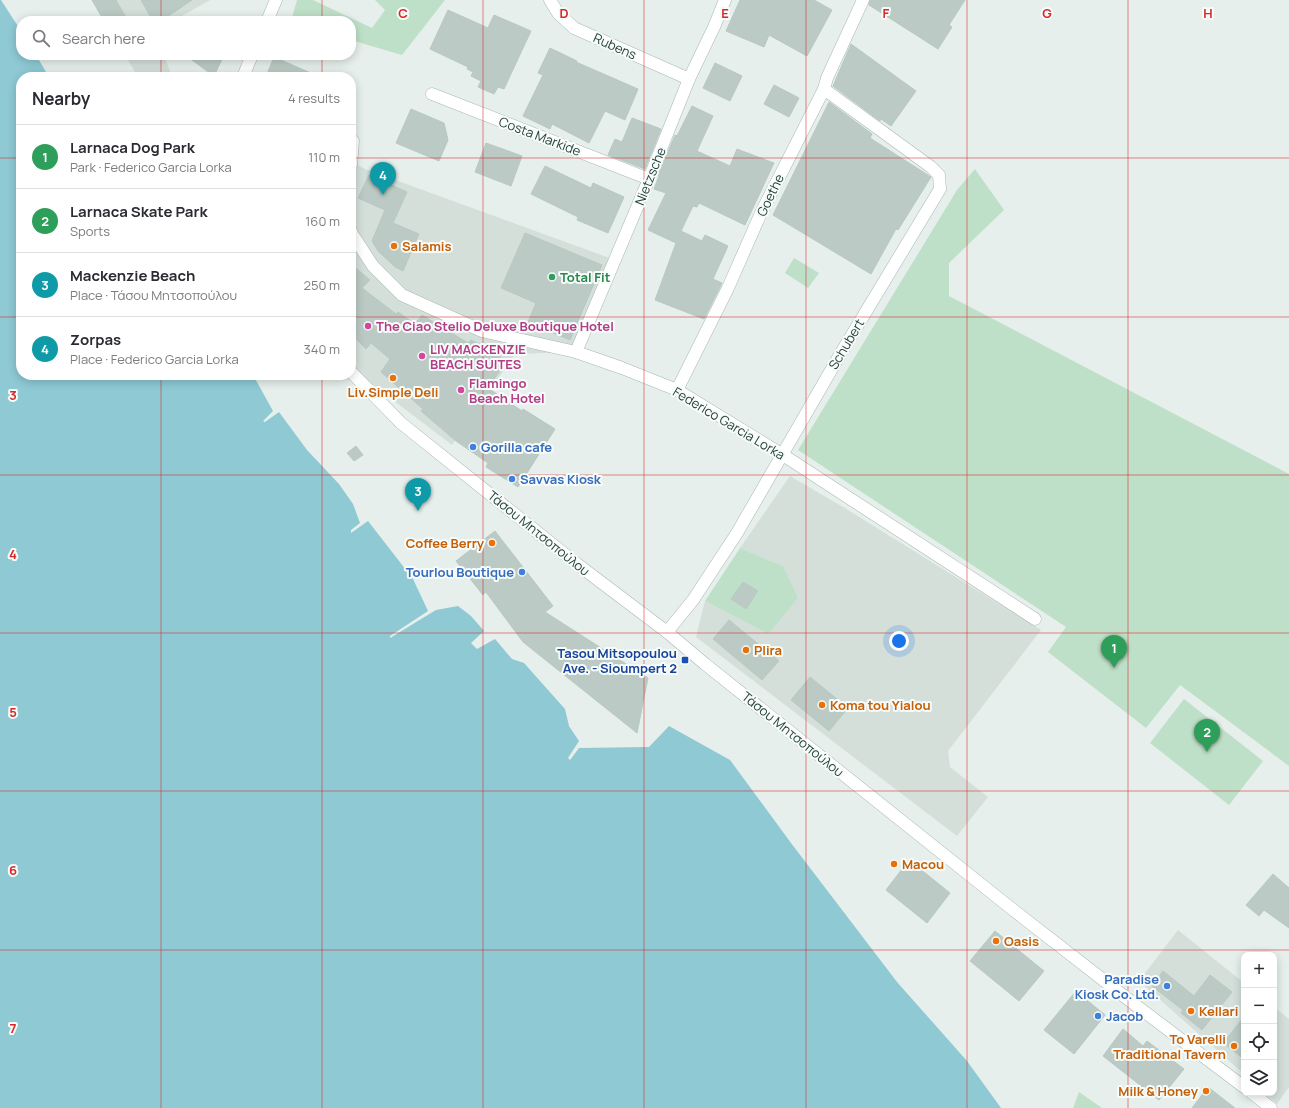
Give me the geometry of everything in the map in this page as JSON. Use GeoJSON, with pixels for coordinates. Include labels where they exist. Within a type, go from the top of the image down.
{"type":"FeatureCollection","features":[{"type":"Feature","properties":{"kind":"street","name":"Rubens"},"geometry":{"type":"LineString","coordinates":[[550,0],[558,13],[574,28],[689,79]]}},
{"type":"Feature","properties":{"kind":"street","name":"Nietzsche"},"geometry":{"type":"LineString","coordinates":[[576,352],[649,179],[689,79],[725,0]]}},
{"type":"Feature","properties":{"kind":"street","name":"Goethe"},"geometry":{"type":"LineString","coordinates":[[677,390],[728,288],[761,213],[824,89],[826,78],[863,0]]}},
{"type":"Feature","properties":{"kind":"street"},"geometry":{"type":"LineString","coordinates":[[268,16],[274,2]]}},
{"type":"Feature","properties":{"kind":"street"},"geometry":{"type":"LineString","coordinates":[[245,72],[250,60]]}},
{"type":"Feature","properties":{"kind":"street","name":"Schubert"},"geometry":{"type":"LineString","coordinates":[[667,632],[693,600],[737,533],[845,347],[940,190],[939,175],[931,167],[824,89]]}},
{"type":"Feature","properties":{"kind":"street","name":"Costa Markide"},"geometry":{"type":"LineString","coordinates":[[432,94],[649,179]]}},
{"type":"Feature","properties":{"kind":"street","name":"Federico Garcia Lorka"},"geometry":{"type":"LineString","coordinates":[[356,240],[373,266],[402,295],[482,331],[576,352],[622,368],[677,390],[783,454],[1035,619]]}},
{"type":"Feature","properties":{"kind":"street","name":"Τάσου Μητσοπούλου"},"geometry":{"type":"LineString","coordinates":[[356,377],[402,423],[577,564],[667,632],[1012,909],[1241,1085]]}},
{"type":"Feature","properties":{"kind":"street"},"geometry":{"type":"LineString","coordinates":[[1256,1096],[1271,1108]]}},
{"type":"Feature","properties":{"kind":"shaded area"},"geometry":{"type":"Polygon","coordinates":[[[93,0],[210,0],[182,16],[102,16],[93,0]]]}},
{"type":"Feature","properties":{"kind":"shaded area"},"geometry":{"type":"Polygon","coordinates":[[[128,60],[166,60],[170,72],[135,72],[128,60]]]}},
{"type":"Feature","properties":{"kind":"shaded area"},"geometry":{"type":"Polygon","coordinates":[[[356,164],[365,169],[615,260],[576,352],[515,354],[452,445],[356,372],[356,164]]]}},
{"type":"Feature","properties":{"kind":"shaded area"},"geometry":{"type":"Polygon","coordinates":[[[790,476],[848,510],[1041,630],[948,751],[950,767],[988,797],[957,836],[696,637],[705,601],[768,634],[783,566],[740,548],[790,476]]]}},
{"type":"Feature","properties":{"kind":"shaded area"},"geometry":{"type":"Polygon","coordinates":[[[1178,930],[1241,981],[1241,1071],[1139,981],[1178,930]]]}},
{"type":"Feature","properties":{"kind":"shaded area"},"geometry":{"type":"Polygon","coordinates":[[[1277,1009],[1289,1019],[1289,1087],[1277,1104],[1268,1096],[1277,1096],[1277,1009]]]}},
{"type":"Feature","properties":{"kind":"green space"},"geometry":{"type":"Polygon","coordinates":[[[297,0],[313,0],[347,16],[292,16],[297,0]]]}},
{"type":"Feature","properties":{"kind":"green space"},"geometry":{"type":"Polygon","coordinates":[[[375,0],[445,0],[402,55],[356,41],[356,20],[372,28],[385,10],[375,0]]]}},
{"type":"Feature","properties":{"kind":"green space"},"geometry":{"type":"Polygon","coordinates":[[[975,169],[1004,210],[949,263],[949,296],[1289,474],[1289,766],[1180,685],[1146,728],[1048,652],[1066,627],[798,450],[957,190],[975,169]]]}},
{"type":"Feature","properties":{"kind":"green space"},"geometry":{"type":"Polygon","coordinates":[[[794,258],[819,273],[808,288],[785,273],[794,258]]]}},
{"type":"Feature","properties":{"kind":"green space"},"geometry":{"type":"Polygon","coordinates":[[[740,548],[783,566],[798,598],[768,634],[705,601],[740,548]],[[743,582],[731,599],[746,609],[758,592],[743,582]]]}},
{"type":"Feature","properties":{"kind":"green space"},"geometry":{"type":"Polygon","coordinates":[[[1184,699],[1263,761],[1229,805],[1150,743],[1184,699]]]}},
{"type":"Feature","properties":{"kind":"green space"},"geometry":{"type":"Polygon","coordinates":[[[1079,1092],[1102,1108],[1073,1108],[1079,1092]]]}},
{"type":"Feature","properties":{"kind":"water"},"geometry":{"type":"Polygon","coordinates":[[[1,0],[16,23],[16,60],[39,60],[46,72],[16,72],[16,380],[256,380],[273,411],[263,421],[265,422],[279,412],[307,450],[339,484],[353,504],[360,523],[351,530],[351,533],[368,521],[413,579],[428,611],[390,636],[390,638],[436,610],[458,606],[471,616],[484,631],[471,643],[477,649],[495,639],[512,659],[524,663],[565,709],[569,726],[579,741],[568,758],[570,760],[579,748],[649,747],[669,726],[730,760],[897,982],[967,1061],[1001,1108],[0,1108],[1,0]]]}},
{"type":"Feature","properties":{"kind":"building"},"geometry":{"type":"Polygon","coordinates":[[[92,0],[116,0],[125,16],[101,16],[92,0]]]}},
{"type":"Feature","properties":{"kind":"building"},"geometry":{"type":"Polygon","coordinates":[[[141,0],[192,0],[168,16],[150,16],[141,0]]]}},
{"type":"Feature","properties":{"kind":"building"},"geometry":{"type":"Polygon","coordinates":[[[740,0],[814,0],[832,10],[807,56],[769,35],[764,47],[726,31],[740,0]]]}},
{"type":"Feature","properties":{"kind":"building"},"geometry":{"type":"Polygon","coordinates":[[[870,0],[965,0],[949,25],[952,27],[938,49],[869,5],[870,0]]]}},
{"type":"Feature","properties":{"kind":"building"},"geometry":{"type":"Polygon","coordinates":[[[448,10],[488,28],[494,15],[531,31],[504,89],[498,87],[494,94],[478,87],[481,81],[471,76],[473,72],[467,69],[468,67],[430,49],[448,10]]]}},
{"type":"Feature","properties":{"kind":"building"},"geometry":{"type":"Polygon","coordinates":[[[851,44],[916,91],[891,126],[881,119],[880,121],[833,86],[851,44]]]}},
{"type":"Feature","properties":{"kind":"building"},"geometry":{"type":"Polygon","coordinates":[[[550,48],[577,61],[576,62],[638,89],[625,120],[605,111],[589,143],[552,124],[550,129],[523,116],[543,75],[538,73],[550,48]]]}},
{"type":"Feature","properties":{"kind":"building"},"geometry":{"type":"Polygon","coordinates":[[[192,60],[222,60],[216,72],[208,72],[192,60]]]}},
{"type":"Feature","properties":{"kind":"building"},"geometry":{"type":"Polygon","coordinates":[[[273,60],[281,60],[308,72],[268,72],[273,60]]]}},
{"type":"Feature","properties":{"kind":"building"},"geometry":{"type":"Polygon","coordinates":[[[715,63],[742,76],[730,101],[703,88],[715,63]]]}},
{"type":"Feature","properties":{"kind":"building"},"geometry":{"type":"Polygon","coordinates":[[[774,85],[799,98],[789,117],[764,104],[774,85]]]}},
{"type":"Feature","properties":{"kind":"building"},"geometry":{"type":"Polygon","coordinates":[[[829,102],[872,134],[870,138],[931,177],[898,230],[896,229],[871,274],[773,215],[829,102]]]}},
{"type":"Feature","properties":{"kind":"building"},"geometry":{"type":"Polygon","coordinates":[[[692,106],[713,116],[697,151],[730,166],[737,149],[774,163],[745,225],[699,203],[697,207],[693,206],[681,231],[702,241],[705,235],[728,246],[713,279],[722,283],[704,319],[655,300],[676,243],[648,230],[666,193],[654,189],[658,176],[675,135],[677,136],[692,106]]]}},
{"type":"Feature","properties":{"kind":"building"},"geometry":{"type":"Polygon","coordinates":[[[411,109],[444,123],[448,140],[439,161],[396,143],[411,109]]]}},
{"type":"Feature","properties":{"kind":"building"},"geometry":{"type":"Polygon","coordinates":[[[632,118],[661,129],[645,169],[608,155],[615,139],[622,142],[632,118]]]}},
{"type":"Feature","properties":{"kind":"building"},"geometry":{"type":"Polygon","coordinates":[[[486,143],[522,156],[511,186],[475,172],[486,143]]]}},
{"type":"Feature","properties":{"kind":"building"},"geometry":{"type":"Polygon","coordinates":[[[545,166],[591,188],[593,183],[624,197],[608,233],[577,220],[578,217],[531,194],[545,166]]]}},
{"type":"Feature","properties":{"kind":"building"},"geometry":{"type":"Polygon","coordinates":[[[369,175],[407,192],[393,223],[419,234],[403,271],[395,267],[378,251],[372,241],[385,210],[358,198],[369,175]]]}},
{"type":"Feature","properties":{"kind":"building","name":"Total Fit"},"geometry":{"type":"Polygon","coordinates":[[[525,233],[602,265],[570,340],[528,322],[536,303],[501,288],[525,233]]]}},
{"type":"Feature","properties":{"kind":"building"},"geometry":{"type":"Polygon","coordinates":[[[356,268],[370,280],[362,288],[396,314],[398,312],[415,324],[422,315],[468,343],[471,340],[500,354],[501,369],[488,388],[522,411],[523,409],[555,429],[518,487],[486,467],[488,463],[456,441],[421,411],[423,409],[381,372],[390,359],[371,343],[366,349],[356,339],[356,268]]]}},
{"type":"Feature","properties":{"kind":"building"},"geometry":{"type":"Polygon","coordinates":[[[356,446],[363,455],[354,461],[347,453],[356,446]]]}},
{"type":"Feature","properties":{"kind":"building"},"geometry":{"type":"Polygon","coordinates":[[[495,531],[553,606],[545,612],[648,678],[637,733],[523,642],[486,592],[483,595],[456,561],[495,531]]]}},
{"type":"Feature","properties":{"kind":"building"},"geometry":{"type":"Polygon","coordinates":[[[743,582],[758,591],[746,609],[731,599],[743,582]]]}},
{"type":"Feature","properties":{"kind":"building","name":"Plira"},"geometry":{"type":"Polygon","coordinates":[[[729,620],[779,661],[762,680],[713,639],[729,620]]]}},
{"type":"Feature","properties":{"kind":"building"},"geometry":{"type":"Polygon","coordinates":[[[810,677],[848,708],[829,731],[791,700],[810,677]]]}},
{"type":"Feature","properties":{"kind":"building"},"geometry":{"type":"Polygon","coordinates":[[[909,860],[950,893],[927,923],[886,890],[909,860]]]}},
{"type":"Feature","properties":{"kind":"building"},"geometry":{"type":"Polygon","coordinates":[[[1273,874],[1289,888],[1289,928],[1264,910],[1259,916],[1246,905],[1273,874]]]}},
{"type":"Feature","properties":{"kind":"building"},"geometry":{"type":"Polygon","coordinates":[[[995,931],[1044,971],[1019,1001],[970,961],[995,931]]]}},
{"type":"Feature","properties":{"kind":"building"},"geometry":{"type":"Polygon","coordinates":[[[1163,971],[1194,996],[1210,975],[1232,992],[1202,1030],[1181,1013],[1183,1010],[1152,986],[1163,971]]]}},
{"type":"Feature","properties":{"kind":"building"},"geometry":{"type":"Polygon","coordinates":[[[1076,991],[1105,1015],[1074,1054],[1044,1030],[1076,991]]]}},
{"type":"Feature","properties":{"kind":"building"},"geometry":{"type":"Polygon","coordinates":[[[1241,1021],[1241,1057],[1223,1043],[1241,1021]]]}},
{"type":"Feature","properties":{"kind":"building"},"geometry":{"type":"Polygon","coordinates":[[[1123,1029],[1143,1046],[1147,1041],[1184,1069],[1159,1100],[1103,1056],[1123,1029]]]}},
{"type":"Feature","properties":{"kind":"building"},"geometry":{"type":"Polygon","coordinates":[[[1208,1087],[1235,1108],[1192,1108],[1208,1087]]]}},
{"type":"Feature","properties":{"kind":"place","name":"Zorpas"},"geometry":{"type":"Point","coordinates":[383,195]}},
{"type":"Feature","properties":{"kind":"place","name":"Salamis"},"geometry":{"type":"Point","coordinates":[394,246]}},
{"type":"Feature","properties":{"kind":"place","name":"Total Fit"},"geometry":{"type":"Point","coordinates":[552,277]}},
{"type":"Feature","properties":{"kind":"place","name":"The Ciao Stelio Deluxe Boutique Hotel"},"geometry":{"type":"Point","coordinates":[368,326]}},
{"type":"Feature","properties":{"kind":"place","name":"LIV MACKENZIE BEACH SUITES"},"geometry":{"type":"Point","coordinates":[422,356]}},
{"type":"Feature","properties":{"kind":"place","name":"Liv.Simple Deli"},"geometry":{"type":"Point","coordinates":[393,378]}},
{"type":"Feature","properties":{"kind":"place","name":"Flamingo Beach Hotel"},"geometry":{"type":"Point","coordinates":[461,390]}},
{"type":"Feature","properties":{"kind":"place","name":"Gorilla cafe"},"geometry":{"type":"Point","coordinates":[473,447]}},
{"type":"Feature","properties":{"kind":"place","name":"Savvas Kiosk"},"geometry":{"type":"Point","coordinates":[512,479]}},
{"type":"Feature","properties":{"kind":"place","name":"Mackenzie Beach"},"geometry":{"type":"Point","coordinates":[418,511]}},
{"type":"Feature","properties":{"kind":"place","name":"Coffee Berry"},"geometry":{"type":"Point","coordinates":[492,543]}},
{"type":"Feature","properties":{"kind":"place","name":"Tourlou Boutique"},"geometry":{"type":"Point","coordinates":[522,572]}},
{"type":"Feature","properties":{"kind":"place","name":"Plira"},"geometry":{"type":"Point","coordinates":[746,650]}},
{"type":"Feature","properties":{"kind":"place","name":"Tasou Mitsopoulou Ave. - Sioumpert 2"},"geometry":{"type":"Point","coordinates":[685,660]}},
{"type":"Feature","properties":{"kind":"place","name":"Larnaca Dog Park"},"geometry":{"type":"Point","coordinates":[1114,668]}},
{"type":"Feature","properties":{"kind":"place","name":"Koma tou Yialou"},"geometry":{"type":"Point","coordinates":[822,705]}},
{"type":"Feature","properties":{"kind":"place","name":"Larnaca Skate Park"},"geometry":{"type":"Point","coordinates":[1207,752]}},
{"type":"Feature","properties":{"kind":"place","name":"Macou"},"geometry":{"type":"Point","coordinates":[894,864]}},
{"type":"Feature","properties":{"kind":"place","name":"Oasis"},"geometry":{"type":"Point","coordinates":[996,941]}},
{"type":"Feature","properties":{"kind":"place","name":"Paradise Kiosk Co. Ltd."},"geometry":{"type":"Point","coordinates":[1167,986]}},
{"type":"Feature","properties":{"kind":"place","name":"Kellari"},"geometry":{"type":"Point","coordinates":[1191,1011]}},
{"type":"Feature","properties":{"kind":"place","name":"Jacob"},"geometry":{"type":"Point","coordinates":[1098,1016]}},
{"type":"Feature","properties":{"kind":"place","name":"To Varelli Traditional Tavern"},"geometry":{"type":"Point","coordinates":[1234,1046]}},
{"type":"Feature","properties":{"kind":"place","name":"Milk & Honey"},"geometry":{"type":"Point","coordinates":[1206,1091]}}]}
